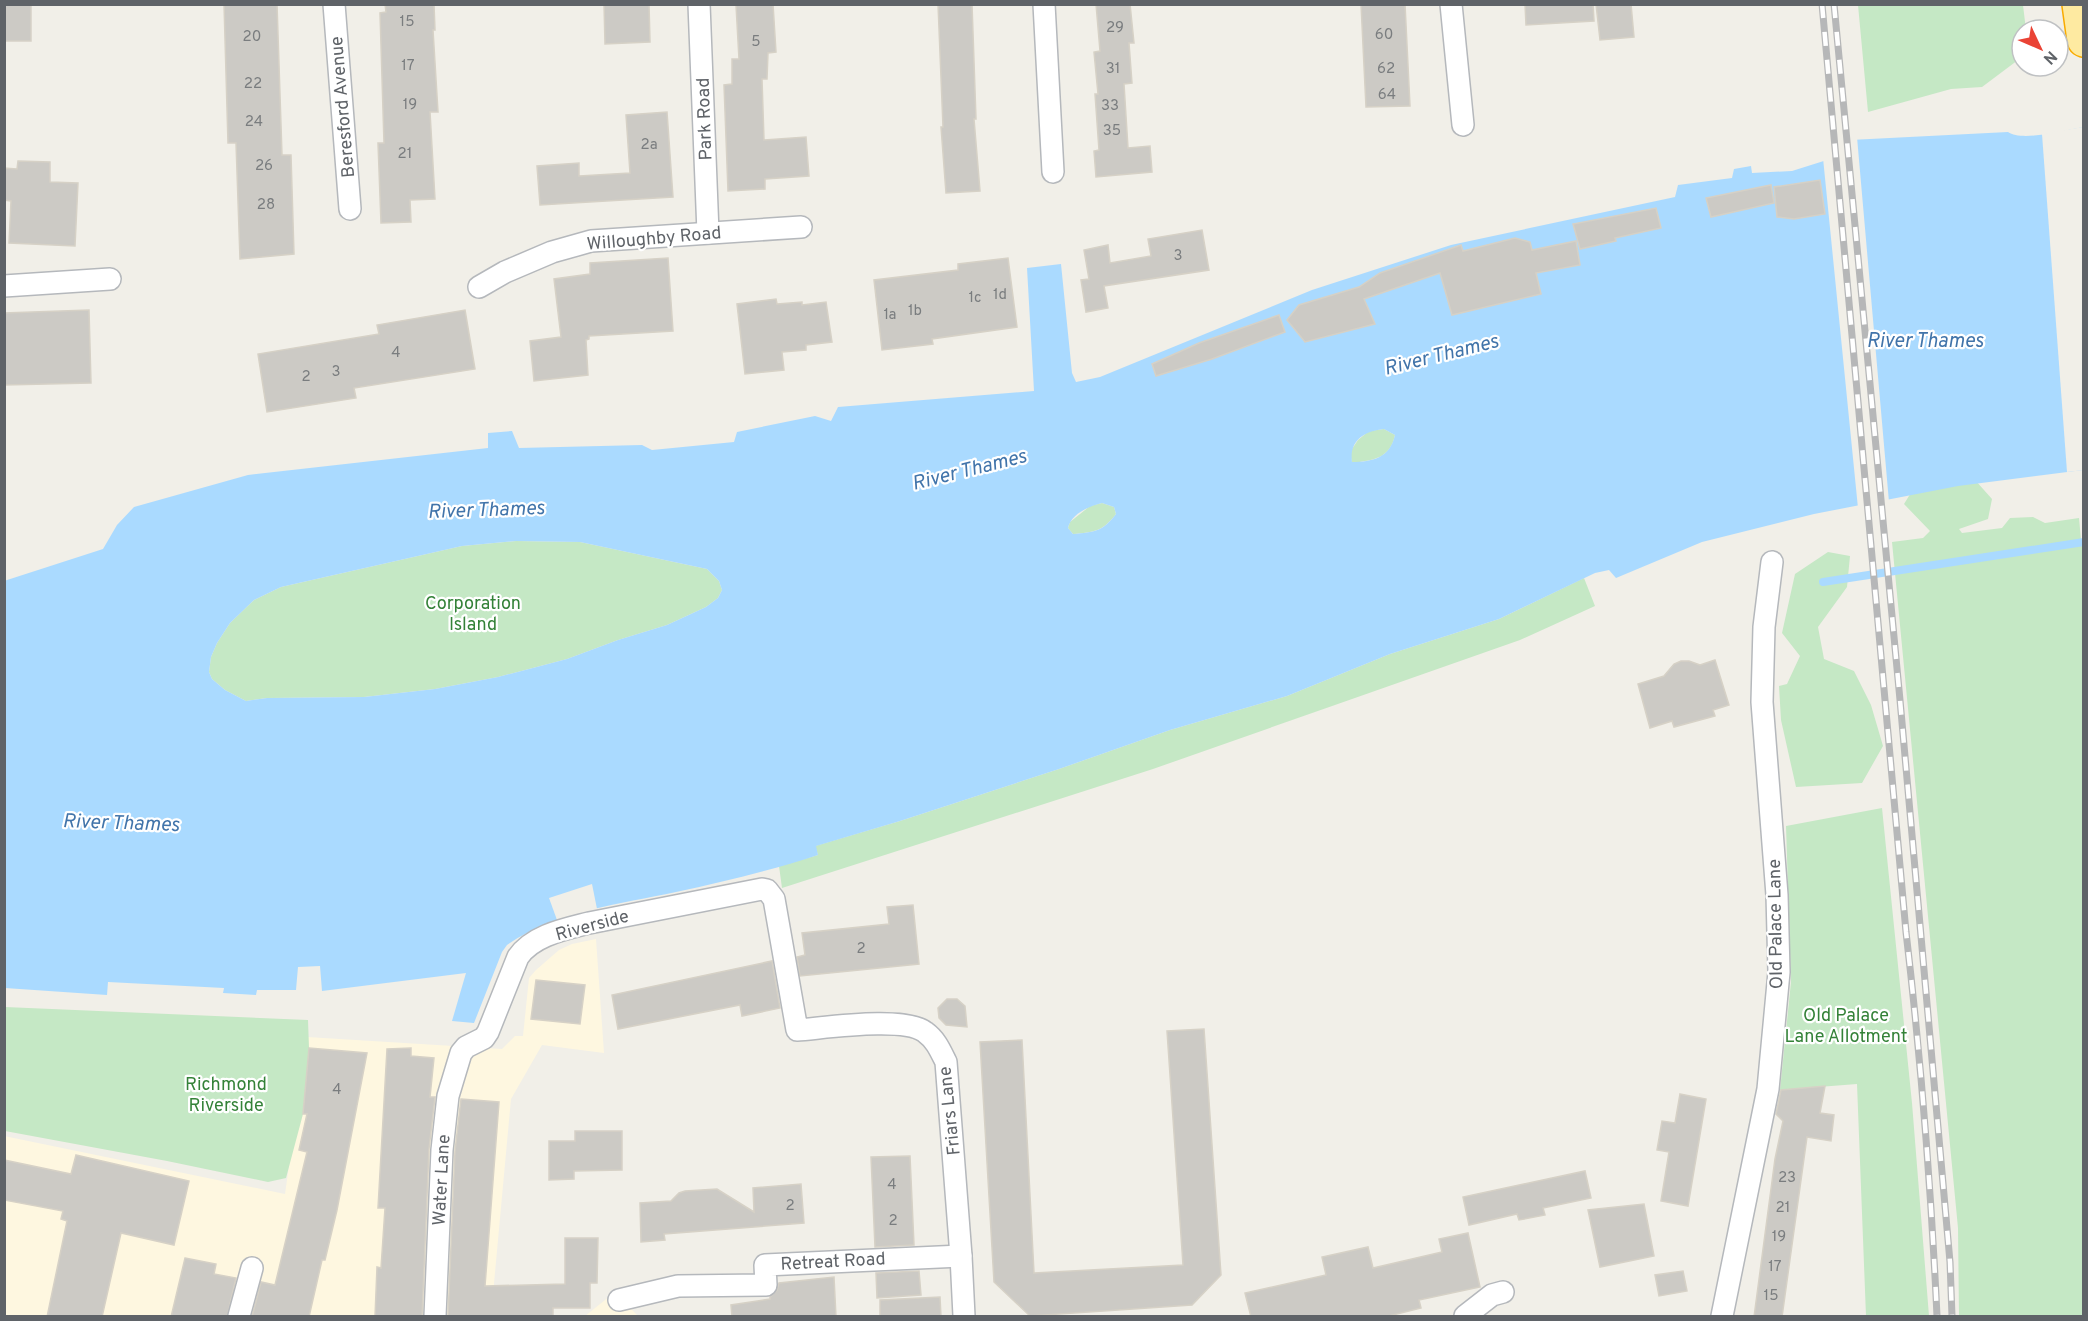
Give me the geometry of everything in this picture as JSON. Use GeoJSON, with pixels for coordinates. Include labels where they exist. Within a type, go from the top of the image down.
{"type":"FeatureCollection","features":[{"type":"Feature","properties":{"kind":"highway"},"geometry":{"type":"LineString","coordinates":[[2079,4],[2084,40]]}},
{"type":"Feature","properties":{"kind":"street","name":"Beresford Avenue"},"geometry":{"type":"LineString","coordinates":[[333,4],[350,209]]}},
{"type":"Feature","properties":{"kind":"street","name":"Park Road"},"geometry":{"type":"LineString","coordinates":[[699,4],[708,233]]}},
{"type":"Feature","properties":{"kind":"street"},"geometry":{"type":"LineString","coordinates":[[1044,4],[1053,172]]}},
{"type":"Feature","properties":{"kind":"street"},"geometry":{"type":"LineString","coordinates":[[1451,4],[1463,125]]}},
{"type":"Feature","properties":{"kind":"street","name":"Willoughby Road"},"geometry":{"type":"LineString","coordinates":[[479,286],[552,252],[591,241],[801,227]]}},
{"type":"Feature","properties":{"kind":"street"},"geometry":{"type":"LineString","coordinates":[[4,286],[110,279]]}},
{"type":"Feature","properties":{"kind":"street","name":"Old Palace Lane"},"geometry":{"type":"LineString","coordinates":[[1722,1317],[1768,1089],[1779,972],[1777,895],[1762,702],[1764,627],[1772,562]]}},
{"type":"Feature","properties":{"kind":"street","name":"Riverside"},"geometry":{"type":"LineString","coordinates":[[466,1047],[478,1041],[488,1032],[518,957],[522,950],[536,941],[589,922],[762,889],[767,890],[774,899]]}},
{"type":"Feature","properties":{"kind":"street","name":"Friars Lane"},"geometry":{"type":"LineString","coordinates":[[774,899],[797,1030],[889,1022],[923,1030],[937,1043],[946,1062],[962,1256],[964,1317]]}},
{"type":"Feature","properties":{"kind":"street","name":"Water Lane"},"geometry":{"type":"LineString","coordinates":[[435,1317],[444,1123],[448,1096],[458,1059],[466,1047]]}},
{"type":"Feature","properties":{"kind":"street","name":"Retreat Road"},"geometry":{"type":"LineString","coordinates":[[619,1300],[678,1286],[766,1285],[765,1265],[962,1256]]}},
{"type":"Feature","properties":{"kind":"street"},"geometry":{"type":"LineString","coordinates":[[239,1317],[252,1268]]}},
{"type":"Feature","properties":{"kind":"street"},"geometry":{"type":"LineString","coordinates":[[1465,1317],[1492,1295],[1503,1292]]}},
{"type":"Feature","properties":{"kind":"shaded area"},"geometry":{"type":"Polygon","coordinates":[[[596,939],[604,1053],[542,1045],[511,1099],[491,1316],[5,1316],[4,1136],[285,1194],[307,1037],[502,1049],[515,1036],[523,1036],[529,978],[559,950],[572,944],[596,939]]]}},
{"type":"Feature","properties":{"kind":"shaded area"},"geometry":{"type":"Polygon","coordinates":[[[615,1292],[638,1316],[585,1316],[615,1292]]]}},
{"type":"Feature","properties":{"kind":"green space"},"geometry":{"type":"Polygon","coordinates":[[[1858,5],[2023,5],[2025,18],[2010,18],[2010,66],[1982,87],[1951,89],[1868,112],[1858,5]]]}},
{"type":"Feature","properties":{"kind":"green space"},"geometry":{"type":"Polygon","coordinates":[[[1384,429],[1395,435],[1393,443],[1385,454],[1374,459],[1352,463],[1350,452],[1358,440],[1369,431],[1384,429]]]}},
{"type":"Feature","properties":{"kind":"green space"},"geometry":{"type":"Polygon","coordinates":[[[1927,467],[1967,471],[1992,499],[1988,519],[1959,529],[1962,533],[2002,528],[2010,518],[2033,517],[2045,523],[2079,518],[2081,540],[2084,542],[2083,1316],[1959,1316],[1958,1228],[1892,542],[1923,538],[1930,531],[1904,504],[1927,467]]]}},
{"type":"Feature","properties":{"kind":"green space"},"geometry":{"type":"Polygon","coordinates":[[[1102,503],[1114,507],[1116,514],[1111,520],[1097,530],[1073,534],[1068,528],[1070,522],[1090,506],[1102,503]]]}},
{"type":"Feature","properties":{"kind":"green space","name":"Corporation Island"},"geometry":{"type":"Polygon","coordinates":[[[516,541],[580,542],[707,569],[719,581],[722,590],[718,598],[706,607],[667,625],[567,659],[498,677],[435,689],[364,697],[267,698],[246,701],[225,690],[212,679],[209,672],[211,657],[230,623],[254,600],[281,587],[462,546],[516,541]]]}},
{"type":"Feature","properties":{"kind":"green space"},"geometry":{"type":"Polygon","coordinates":[[[1828,552],[1850,556],[1847,587],[1818,627],[1824,659],[1854,671],[1871,705],[1883,746],[1862,783],[1796,787],[1781,720],[1779,686],[1787,684],[1800,656],[1782,633],[1795,574],[1828,552]]]}},
{"type":"Feature","properties":{"kind":"green space"},"geometry":{"type":"Polygon","coordinates":[[[1584,578],[1595,606],[1520,640],[1153,769],[782,888],[779,866],[818,855],[815,846],[900,821],[1170,730],[1287,696],[1390,654],[1499,619],[1584,578]]]}},
{"type":"Feature","properties":{"kind":"green space","name":"Old Palace Lane Allotment"},"geometry":{"type":"Polygon","coordinates":[[[1882,808],[1912,1103],[1929,1316],[1866,1316],[1857,1084],[1780,1090],[1791,982],[1786,826],[1882,808]]]}},
{"type":"Feature","properties":{"kind":"green space","name":"Richmond Riverside"},"geometry":{"type":"Polygon","coordinates":[[[5,1007],[308,1020],[309,1048],[303,1114],[286,1178],[268,1182],[5,1131],[5,1007]]]}},
{"type":"Feature","properties":{"kind":"water","name":"River Thames"},"geometry":{"type":"Polygon","coordinates":[[[2083,127],[2083,470],[1958,486],[1814,514],[1702,542],[1616,578],[1609,570],[1595,573],[1499,619],[1390,654],[1287,696],[1170,730],[1059,769],[816,846],[818,855],[730,880],[567,916],[526,933],[507,945],[502,952],[474,1023],[452,1021],[466,973],[322,991],[320,966],[298,967],[296,990],[257,990],[256,995],[223,993],[224,988],[108,982],[107,995],[5,988],[4,581],[103,549],[117,525],[134,507],[248,475],[488,448],[488,433],[512,431],[519,448],[642,445],[652,450],[734,442],[737,432],[815,416],[831,421],[838,407],[1034,391],[1027,268],[1061,264],[1072,373],[1076,382],[1100,377],[1312,290],[1451,245],[1675,197],[1678,185],[1732,178],[1734,169],[1751,166],[1752,173],[1792,171],[1846,154],[1850,140],[2008,132],[2015,135],[2033,136],[2083,127]],[[1384,429],[1371,432],[1356,442],[1352,462],[1373,460],[1389,449],[1395,435],[1384,429]],[[1102,503],[1086,509],[1070,523],[1068,528],[1073,534],[1098,530],[1116,514],[1114,507],[1102,503]],[[516,541],[462,546],[281,587],[254,600],[230,623],[217,643],[211,657],[209,672],[212,679],[225,690],[246,701],[267,698],[364,697],[435,689],[498,677],[567,659],[667,625],[706,607],[718,598],[722,590],[719,581],[707,569],[580,542],[516,541]]]}},
{"type":"Feature","properties":{"kind":"pier"},"geometry":{"type":"Polygon","coordinates":[[[2083,127],[2084,470],[2067,472],[2042,134],[2083,127]]]}},
{"type":"Feature","properties":{"kind":"pier"},"geometry":{"type":"Polygon","coordinates":[[[1857,137],[1889,502],[1858,508],[1823,158],[1844,152],[1848,138],[1857,137]]]}},
{"type":"Feature","properties":{"kind":"pier"},"geometry":{"type":"Polygon","coordinates":[[[592,884],[597,909],[557,920],[549,898],[592,884]]]}},
{"type":"Feature","properties":{"kind":"building"},"geometry":{"type":"Polygon","coordinates":[[[4,4],[31,4],[31,41],[4,41],[4,4]]]}},
{"type":"Feature","properties":{"kind":"building"},"geometry":{"type":"Polygon","coordinates":[[[224,4],[277,4],[282,155],[291,155],[294,254],[240,259],[236,143],[228,143],[224,4]]]}},
{"type":"Feature","properties":{"kind":"building"},"geometry":{"type":"Polygon","coordinates":[[[385,4],[434,4],[435,30],[433,30],[438,112],[430,112],[435,199],[410,200],[411,222],[381,223],[378,143],[384,143],[380,13],[386,12],[385,4]]]}},
{"type":"Feature","properties":{"kind":"building"},"geometry":{"type":"Polygon","coordinates":[[[604,4],[649,4],[650,42],[605,44],[604,4]]]}},
{"type":"Feature","properties":{"kind":"building"},"geometry":{"type":"Polygon","coordinates":[[[773,4],[776,52],[768,53],[767,79],[762,79],[764,140],[806,137],[809,176],[765,179],[765,189],[728,191],[724,85],[732,84],[732,59],[739,59],[736,5],[773,4]]]}},
{"type":"Feature","properties":{"kind":"building"},"geometry":{"type":"Polygon","coordinates":[[[938,4],[972,4],[976,119],[974,119],[980,191],[946,193],[941,127],[943,127],[938,4]]]}},
{"type":"Feature","properties":{"kind":"building"},"geometry":{"type":"Polygon","coordinates":[[[1096,4],[1130,4],[1134,43],[1129,43],[1132,83],[1124,84],[1128,148],[1150,146],[1152,172],[1096,177],[1094,151],[1099,150],[1095,94],[1098,94],[1094,52],[1100,51],[1096,4]]]}},
{"type":"Feature","properties":{"kind":"building"},"geometry":{"type":"Polygon","coordinates":[[[1361,4],[1405,4],[1410,106],[1366,107],[1361,4]]]}},
{"type":"Feature","properties":{"kind":"building"},"geometry":{"type":"Polygon","coordinates":[[[1525,4],[1593,4],[1594,21],[1526,25],[1525,4]]]}},
{"type":"Feature","properties":{"kind":"building"},"geometry":{"type":"Polygon","coordinates":[[[1596,4],[1631,4],[1634,37],[1600,40],[1596,4]]]}},
{"type":"Feature","properties":{"kind":"building"},"geometry":{"type":"Polygon","coordinates":[[[667,112],[673,197],[540,205],[537,166],[579,163],[579,176],[630,173],[626,115],[667,112]]]}},
{"type":"Feature","properties":{"kind":"building"},"geometry":{"type":"Polygon","coordinates":[[[18,161],[50,162],[50,182],[78,183],[75,246],[9,243],[11,201],[4,200],[4,168],[17,169],[18,161]]]}},
{"type":"Feature","properties":{"kind":"building"},"geometry":{"type":"Polygon","coordinates":[[[1820,180],[1825,214],[1794,219],[1777,217],[1774,187],[1820,180]]]}},
{"type":"Feature","properties":{"kind":"building"},"geometry":{"type":"Polygon","coordinates":[[[1771,185],[1774,203],[1711,217],[1706,198],[1771,185]]]}},
{"type":"Feature","properties":{"kind":"building"},"geometry":{"type":"Polygon","coordinates":[[[1656,208],[1661,228],[1615,238],[1616,241],[1580,249],[1573,224],[1656,208]]]}},
{"type":"Feature","properties":{"kind":"building"},"geometry":{"type":"Polygon","coordinates":[[[1202,230],[1209,270],[1104,286],[1108,308],[1086,312],[1081,280],[1089,279],[1084,250],[1108,245],[1110,263],[1151,256],[1148,239],[1202,230]]]}},
{"type":"Feature","properties":{"kind":"building"},"geometry":{"type":"Polygon","coordinates":[[[1515,238],[1530,242],[1532,250],[1576,241],[1580,265],[1536,273],[1541,294],[1452,315],[1440,273],[1364,299],[1375,324],[1305,342],[1287,320],[1299,305],[1359,287],[1380,273],[1461,245],[1463,251],[1515,238]]]}},
{"type":"Feature","properties":{"kind":"building"},"geometry":{"type":"Polygon","coordinates":[[[668,258],[673,331],[589,336],[586,340],[588,375],[534,381],[530,341],[561,337],[554,279],[590,274],[590,263],[668,258]]]}},
{"type":"Feature","properties":{"kind":"building"},"geometry":{"type":"Polygon","coordinates":[[[1008,258],[1017,327],[932,339],[933,344],[882,350],[874,280],[958,270],[958,264],[1008,258]]]}},
{"type":"Feature","properties":{"kind":"building"},"geometry":{"type":"Polygon","coordinates":[[[776,299],[777,304],[802,302],[802,305],[826,302],[832,342],[806,345],[806,350],[782,352],[784,370],[745,374],[737,304],[776,299]]]}},
{"type":"Feature","properties":{"kind":"building"},"geometry":{"type":"Polygon","coordinates":[[[89,310],[91,383],[4,385],[4,313],[89,310]]]}},
{"type":"Feature","properties":{"kind":"building"},"geometry":{"type":"Polygon","coordinates":[[[465,310],[475,369],[354,388],[356,398],[267,412],[258,354],[379,334],[377,325],[465,310]]]}},
{"type":"Feature","properties":{"kind":"building"},"geometry":{"type":"Polygon","coordinates":[[[1279,315],[1285,332],[1212,359],[1156,376],[1152,364],[1199,343],[1279,315]]]}},
{"type":"Feature","properties":{"kind":"building"},"geometry":{"type":"Polygon","coordinates":[[[1715,660],[1729,705],[1713,710],[1715,716],[1674,727],[1672,721],[1650,728],[1638,684],[1664,676],[1674,664],[1681,661],[1700,665],[1715,660]]]}},
{"type":"Feature","properties":{"kind":"building"},"geometry":{"type":"Polygon","coordinates":[[[913,905],[919,964],[800,976],[797,957],[805,955],[802,933],[889,924],[887,907],[913,905]]]}},
{"type":"Feature","properties":{"kind":"building"},"geometry":{"type":"Polygon","coordinates":[[[772,961],[780,1008],[742,1016],[740,1005],[618,1029],[612,995],[772,961]]]}},
{"type":"Feature","properties":{"kind":"building"},"geometry":{"type":"Polygon","coordinates":[[[536,980],[585,985],[580,1024],[531,1019],[536,980]]]}},
{"type":"Feature","properties":{"kind":"building"},"geometry":{"type":"Polygon","coordinates":[[[947,999],[957,999],[965,1006],[967,1027],[946,1025],[939,1018],[938,1008],[947,999]]]}},
{"type":"Feature","properties":{"kind":"building"},"geometry":{"type":"Polygon","coordinates":[[[1204,1029],[1221,1275],[1192,1305],[1030,1316],[994,1282],[980,1042],[1022,1040],[1034,1273],[1183,1265],[1167,1031],[1204,1029]]]}},
{"type":"Feature","properties":{"kind":"building"},"geometry":{"type":"Polygon","coordinates":[[[309,1048],[367,1053],[337,1210],[325,1260],[322,1260],[309,1317],[252,1317],[261,1282],[275,1285],[307,1152],[299,1150],[307,1114],[303,1114],[309,1048]]]}},
{"type":"Feature","properties":{"kind":"building"},"geometry":{"type":"Polygon","coordinates":[[[411,1048],[411,1056],[434,1058],[430,1097],[435,1097],[429,1149],[422,1317],[375,1317],[377,1267],[381,1268],[385,1208],[378,1208],[387,1049],[411,1048]]]}},
{"type":"Feature","properties":{"kind":"building"},"geometry":{"type":"Polygon","coordinates":[[[1825,1086],[1820,1113],[1834,1115],[1831,1141],[1807,1137],[1782,1317],[1754,1317],[1775,1159],[1783,1121],[1776,1114],[1781,1090],[1825,1086]]]}},
{"type":"Feature","properties":{"kind":"building"},"geometry":{"type":"Polygon","coordinates":[[[1680,1094],[1706,1099],[1688,1206],[1661,1201],[1669,1152],[1657,1150],[1662,1121],[1675,1123],[1680,1094]]]}},
{"type":"Feature","properties":{"kind":"building"},"geometry":{"type":"Polygon","coordinates":[[[461,1099],[499,1102],[485,1286],[565,1284],[565,1238],[598,1238],[597,1283],[590,1283],[590,1308],[553,1308],[553,1317],[448,1317],[455,1151],[461,1099]]]}},
{"type":"Feature","properties":{"kind":"building"},"geometry":{"type":"Polygon","coordinates":[[[575,1131],[622,1131],[622,1170],[574,1171],[574,1179],[549,1180],[549,1141],[575,1141],[575,1131]]]}},
{"type":"Feature","properties":{"kind":"building"},"geometry":{"type":"Polygon","coordinates":[[[76,1155],[189,1181],[174,1245],[121,1233],[102,1317],[47,1317],[67,1221],[61,1219],[63,1211],[4,1200],[4,1160],[71,1174],[76,1155]]]}},
{"type":"Feature","properties":{"kind":"building"},"geometry":{"type":"Polygon","coordinates":[[[910,1156],[914,1245],[875,1247],[871,1157],[910,1156]]]}},
{"type":"Feature","properties":{"kind":"building"},"geometry":{"type":"Polygon","coordinates":[[[1585,1171],[1591,1198],[1543,1208],[1545,1215],[1519,1220],[1517,1214],[1469,1225],[1463,1197],[1585,1171]]]}},
{"type":"Feature","properties":{"kind":"building"},"geometry":{"type":"Polygon","coordinates":[[[801,1184],[804,1223],[664,1234],[665,1240],[641,1242],[640,1203],[671,1201],[679,1193],[685,1191],[717,1189],[754,1212],[753,1188],[801,1184]]]}},
{"type":"Feature","properties":{"kind":"building"},"geometry":{"type":"Polygon","coordinates":[[[1644,1204],[1654,1256],[1600,1267],[1588,1210],[1644,1204]]]}},
{"type":"Feature","properties":{"kind":"building"},"geometry":{"type":"Polygon","coordinates":[[[1468,1233],[1480,1287],[1419,1300],[1421,1308],[1385,1317],[1251,1317],[1245,1293],[1326,1275],[1322,1257],[1368,1247],[1373,1268],[1442,1252],[1439,1239],[1468,1233]]]}},
{"type":"Feature","properties":{"kind":"building"},"geometry":{"type":"Polygon","coordinates":[[[185,1258],[216,1264],[214,1274],[236,1278],[227,1317],[171,1317],[185,1258]]]}},
{"type":"Feature","properties":{"kind":"building"},"geometry":{"type":"Polygon","coordinates":[[[919,1271],[921,1295],[877,1298],[876,1273],[919,1271]]]}},
{"type":"Feature","properties":{"kind":"building"},"geometry":{"type":"Polygon","coordinates":[[[1683,1271],[1687,1291],[1659,1296],[1655,1275],[1683,1271]]]}},
{"type":"Feature","properties":{"kind":"building"},"geometry":{"type":"Polygon","coordinates":[[[834,1277],[836,1317],[732,1317],[731,1305],[770,1299],[779,1283],[834,1277]]]}},
{"type":"Feature","properties":{"kind":"building"},"geometry":{"type":"Polygon","coordinates":[[[940,1297],[941,1317],[880,1317],[880,1300],[940,1297]]]}},
{"type":"Feature","properties":{"kind":"waterway"},"geometry":{"type":"LineString","coordinates":[[1823,582],[2084,542]]}},
{"type":"Feature","properties":{"kind":"railway"},"geometry":{"type":"LineString","coordinates":[[1822,4],[1921,1076],[1937,1316]]}},
{"type":"Feature","properties":{"kind":"railway"},"geometry":{"type":"LineString","coordinates":[[1834,4],[1900,700],[1950,1262],[1952,1316]]}}]}
